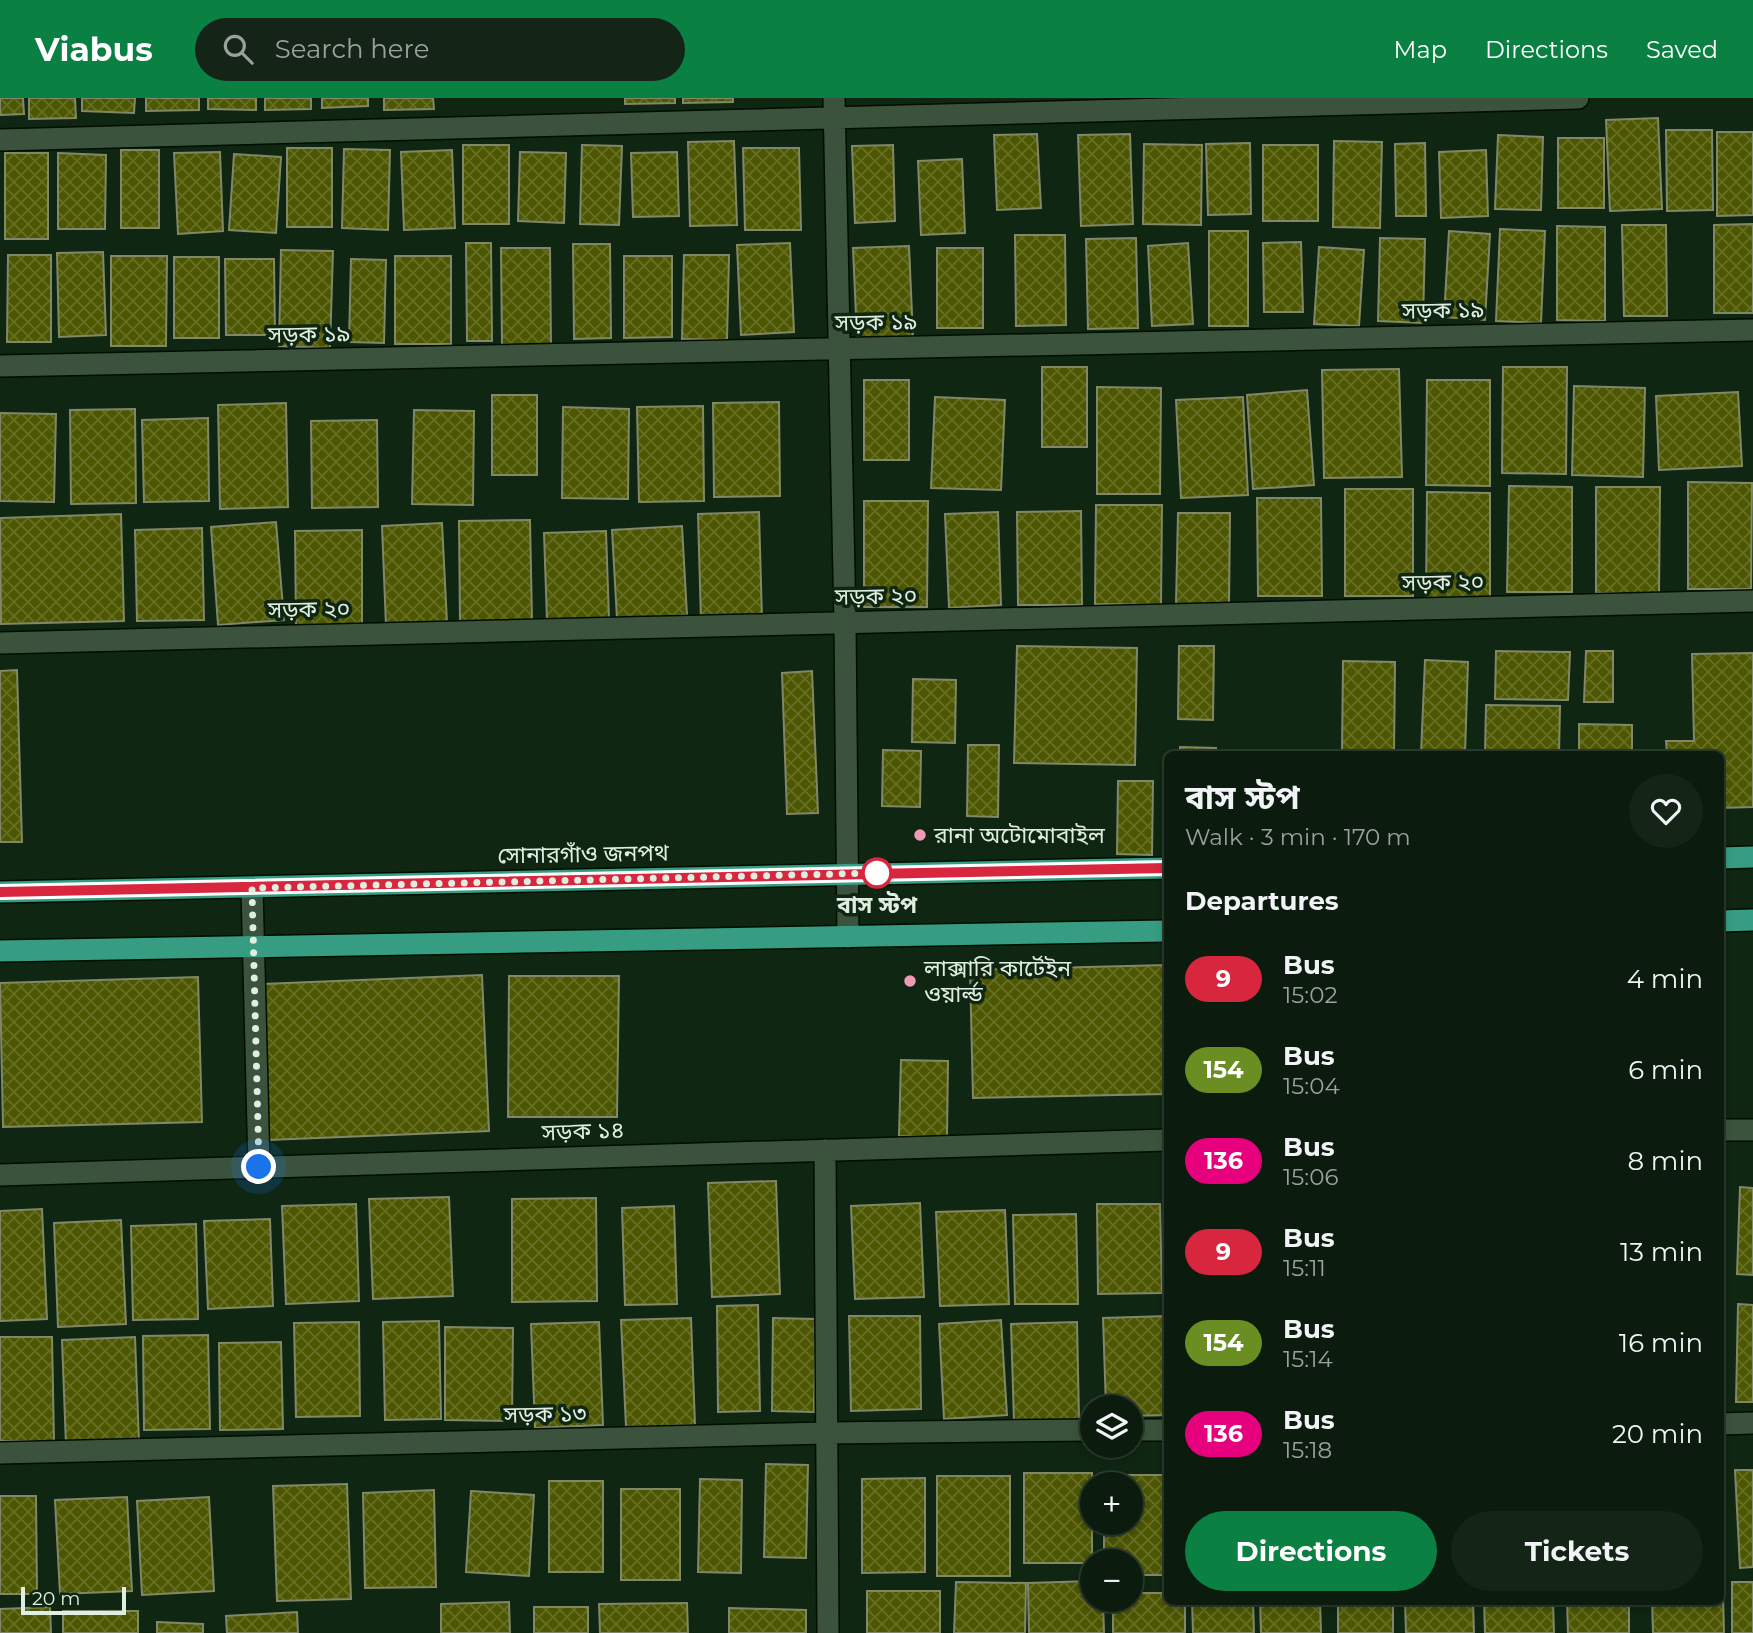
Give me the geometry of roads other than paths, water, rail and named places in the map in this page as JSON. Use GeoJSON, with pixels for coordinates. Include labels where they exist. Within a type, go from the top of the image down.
{"type":"FeatureCollection","features":[{"type":"Feature","properties":{"kind":"main road"},"geometry":{"type":"LineString","coordinates":[[1724,858],[1753,857]]}},
{"type":"Feature","properties":{"kind":"main road","name":"সোনারগাঁও জনপথ"},"geometry":{"type":"LineString","coordinates":[[0,892],[1164,868]]}},
{"type":"Feature","properties":{"kind":"main road"},"geometry":{"type":"LineString","coordinates":[[1724,921],[1753,920]]}},
{"type":"Feature","properties":{"kind":"main road"},"geometry":{"type":"LineString","coordinates":[[0,951],[1164,932]]}},
{"type":"Feature","properties":{"kind":"street"},"geometry":{"type":"LineString","coordinates":[[0,140],[834,108],[1578,98]]}},
{"type":"Feature","properties":{"kind":"street"},"geometry":{"type":"LineString","coordinates":[[834,108],[845,623],[848,937]]}},
{"type":"Feature","properties":{"kind":"street","name":"সড়ক ১৯"},"geometry":{"type":"LineString","coordinates":[[0,366],[1753,330]]}},
{"type":"Feature","properties":{"kind":"street","name":"সড়ক ২০"},"geometry":{"type":"LineString","coordinates":[[0,642],[1753,601]]}},
{"type":"Feature","properties":{"kind":"street"},"geometry":{"type":"LineString","coordinates":[[252,888],[259,1167]]}},
{"type":"Feature","properties":{"kind":"street"},"geometry":{"type":"LineString","coordinates":[[1724,1130],[1753,1130]]}},
{"type":"Feature","properties":{"kind":"street","name":"সড়ক ১৪"},"geometry":{"type":"LineString","coordinates":[[0,1175],[1164,1140]]}},
{"type":"Feature","properties":{"kind":"street"},"geometry":{"type":"LineString","coordinates":[[825,1150],[828,1633]]}},
{"type":"Feature","properties":{"kind":"street"},"geometry":{"type":"LineString","coordinates":[[1724,1424],[1753,1423]]}},
{"type":"Feature","properties":{"kind":"street","name":"সড়ক ১৩"},"geometry":{"type":"LineString","coordinates":[[0,1453],[826,1433],[1080,1430]]}},
{"type":"Feature","properties":{"kind":"street"},"geometry":{"type":"LineString","coordinates":[[1143,1430],[1164,1430]]}},
{"type":"Feature","properties":{"kind":"place","name":"রানা অটোমোবাইল"},"geometry":{"type":"Point","coordinates":[920,835]}},
{"type":"Feature","properties":{"kind":"place","name":"বাস স্টপ"},"geometry":{"type":"Point","coordinates":[877,873]}},
{"type":"Feature","properties":{"kind":"place","name":"লাক্সারি কার্টেইন ওয়ার্ল্ড"},"geometry":{"type":"Point","coordinates":[910,981]}}]}
